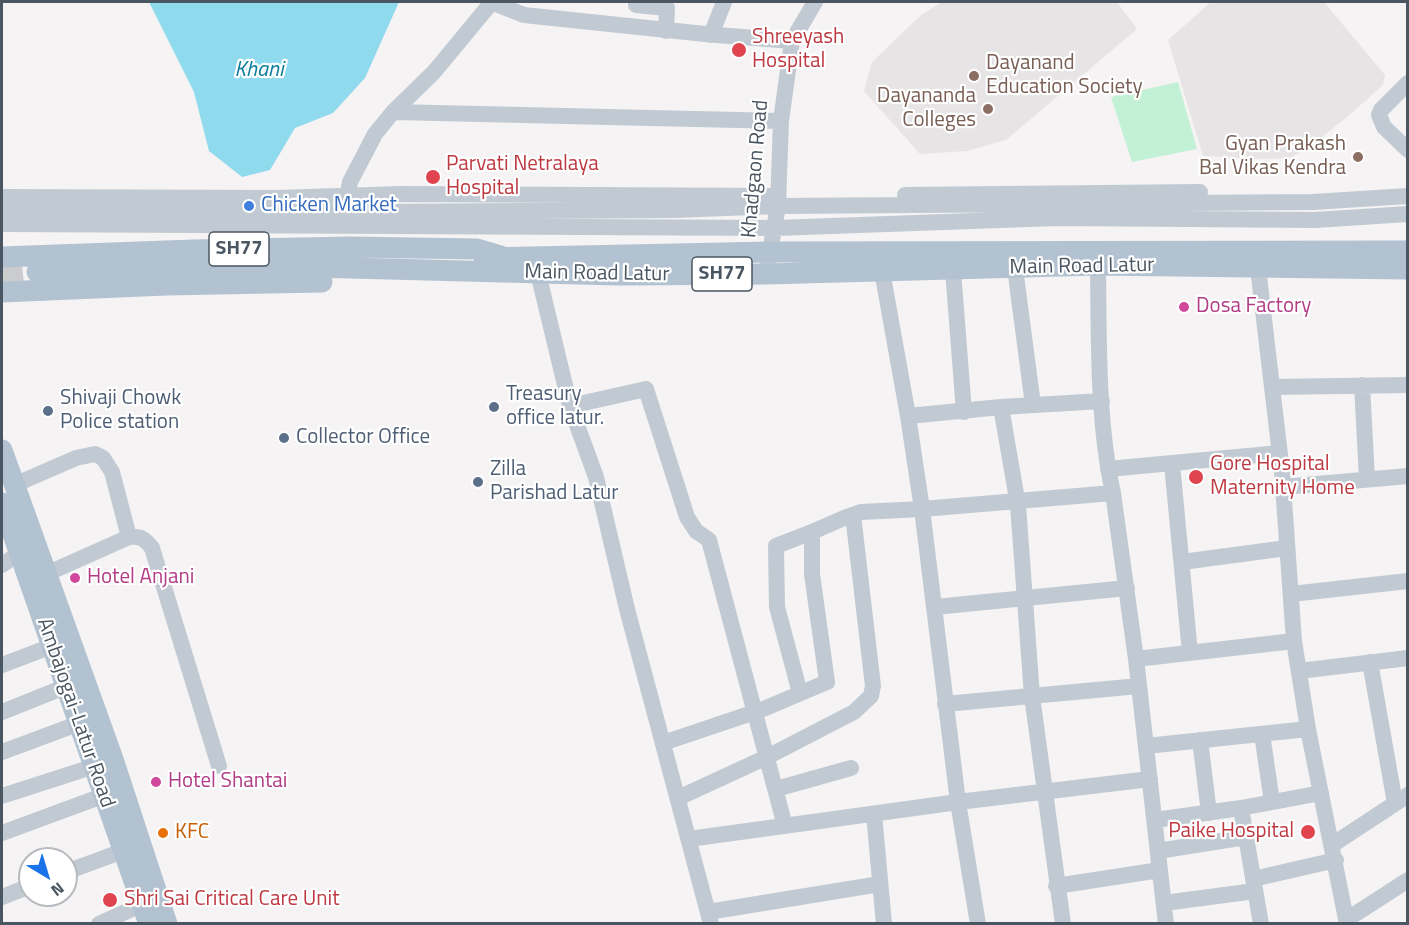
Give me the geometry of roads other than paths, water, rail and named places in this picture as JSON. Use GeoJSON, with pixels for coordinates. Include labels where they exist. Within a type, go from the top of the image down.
{"type":"FeatureCollection","features":[{"type":"Feature","properties":{"kind":"main road","name":"SH77"},"geometry":{"type":"LineString","coordinates":[[2,257],[203,249],[351,247],[477,249],[510,265]]}},
{"type":"Feature","properties":{"kind":"main road","name":"Main Road Latur"},"geometry":{"type":"LineString","coordinates":[[39,267],[510,265],[770,252],[1407,251]]}},
{"type":"Feature","properties":{"kind":"main road","name":"Main Road Latur"},"geometry":{"type":"LineString","coordinates":[[510,265],[538,273],[618,275],[766,274],[1098,265],[1407,269]]}},
{"type":"Feature","properties":{"kind":"main road","name":"SH77"},"geometry":{"type":"LineString","coordinates":[[2,292],[166,285],[470,280],[510,265]]}},
{"type":"Feature","properties":{"kind":"main road"},"geometry":{"type":"LineString","coordinates":[[2,450],[14,484],[27,548],[46,574],[113,759],[167,924]]}},
{"type":"Feature","properties":{"kind":"main road","name":"Ambajogai-Latur Road"},"geometry":{"type":"LineString","coordinates":[[2,502],[27,548],[52,646],[146,914]]}},
{"type":"Feature","properties":{"kind":"street"},"geometry":{"type":"LineString","coordinates":[[345,211],[350,182],[375,134],[393,112],[434,72],[492,2],[524,15],[666,31],[792,41]]}},
{"type":"Feature","properties":{"kind":"street"},"geometry":{"type":"LineString","coordinates":[[711,35],[724,2]]}},
{"type":"Feature","properties":{"kind":"street","name":"Khadgaon Road"},"geometry":{"type":"LineString","coordinates":[[766,274],[778,201],[781,121],[792,41],[815,2]]}},
{"type":"Feature","properties":{"kind":"street"},"geometry":{"type":"LineString","coordinates":[[630,27],[636,3],[667,8],[666,31]]}},
{"type":"Feature","properties":{"kind":"street"},"geometry":{"type":"LineString","coordinates":[[1407,83],[1379,115],[1384,128],[1407,150]]}},
{"type":"Feature","properties":{"kind":"street"},"geometry":{"type":"LineString","coordinates":[[393,112],[781,121]]}},
{"type":"Feature","properties":{"kind":"street"},"geometry":{"type":"LineString","coordinates":[[778,201],[1152,191],[1296,193],[1407,188]]}},
{"type":"Feature","properties":{"kind":"street"},"geometry":{"type":"LineString","coordinates":[[2,224],[345,211],[401,194],[778,201],[1288,202],[1407,196]]}},
{"type":"Feature","properties":{"kind":"street"},"geometry":{"type":"LineString","coordinates":[[2,197],[774,228],[1058,218],[1315,220],[1407,214]]}},
{"type":"Feature","properties":{"kind":"street"},"geometry":{"type":"LineString","coordinates":[[1288,202],[1288,220]]}},
{"type":"Feature","properties":{"kind":"street"},"geometry":{"type":"LineString","coordinates":[[2,209],[231,213],[345,211]]}},
{"type":"Feature","properties":{"kind":"street"},"geometry":{"type":"LineString","coordinates":[[1098,265],[1102,401],[1107,469],[1113,492],[1127,588],[1166,924]]}},
{"type":"Feature","properties":{"kind":"street"},"geometry":{"type":"LineString","coordinates":[[1015,268],[1033,405]]}},
{"type":"Feature","properties":{"kind":"street"},"geometry":{"type":"LineString","coordinates":[[1258,268],[1280,453],[1294,641],[1308,729],[1347,922],[1407,880]]}},
{"type":"Feature","properties":{"kind":"street"},"geometry":{"type":"LineString","coordinates":[[953,270],[964,412]]}},
{"type":"Feature","properties":{"kind":"street"},"geometry":{"type":"LineString","coordinates":[[882,271],[922,509],[958,802],[978,924]]}},
{"type":"Feature","properties":{"kind":"street"},"geometry":{"type":"LineString","coordinates":[[538,273],[570,406],[596,477],[627,609],[709,918],[880,884]]}},
{"type":"Feature","properties":{"kind":"street"},"geometry":{"type":"LineString","coordinates":[[1362,385],[1367,479]]}},
{"type":"Feature","properties":{"kind":"street"},"geometry":{"type":"LineString","coordinates":[[1273,387],[1407,385]]}},
{"type":"Feature","properties":{"kind":"street"},"geometry":{"type":"LineString","coordinates":[[570,406],[646,389],[687,517],[696,531],[709,540],[785,826]]}},
{"type":"Feature","properties":{"kind":"street"},"geometry":{"type":"LineString","coordinates":[[908,416],[1001,407],[1102,401]]}},
{"type":"Feature","properties":{"kind":"street"},"geometry":{"type":"LineString","coordinates":[[1001,407],[1018,501],[1032,696],[1056,886],[1063,924]]}},
{"type":"Feature","properties":{"kind":"street"},"geometry":{"type":"LineString","coordinates":[[1107,469],[1280,453]]}},
{"type":"Feature","properties":{"kind":"street"},"geometry":{"type":"LineString","coordinates":[[14,484],[76,458],[95,454],[103,458],[112,472],[129,537]]}},
{"type":"Feature","properties":{"kind":"street"},"geometry":{"type":"LineString","coordinates":[[1172,464],[1190,653]]}},
{"type":"Feature","properties":{"kind":"street"},"geometry":{"type":"LineString","coordinates":[[1283,487],[1407,476]]}},
{"type":"Feature","properties":{"kind":"street"},"geometry":{"type":"LineString","coordinates":[[800,693],[777,607],[776,546],[861,512],[922,509],[1113,492]]}},
{"type":"Feature","properties":{"kind":"street"},"geometry":{"type":"LineString","coordinates":[[678,798],[767,757],[854,712],[871,696],[873,686],[853,515]]}},
{"type":"Feature","properties":{"kind":"street"},"geometry":{"type":"LineString","coordinates":[[663,743],[755,712],[827,682],[812,574],[812,532]]}},
{"type":"Feature","properties":{"kind":"street"},"geometry":{"type":"LineString","coordinates":[[46,574],[129,537],[140,536],[146,540],[152,548],[219,766]]}},
{"type":"Feature","properties":{"kind":"street"},"geometry":{"type":"LineString","coordinates":[[2,565],[27,548]]}},
{"type":"Feature","properties":{"kind":"street"},"geometry":{"type":"LineString","coordinates":[[1182,562],[1287,548]]}},
{"type":"Feature","properties":{"kind":"street"},"geometry":{"type":"LineString","coordinates":[[1291,594],[1407,581]]}},
{"type":"Feature","properties":{"kind":"street"},"geometry":{"type":"LineString","coordinates":[[935,607],[1127,588]]}},
{"type":"Feature","properties":{"kind":"street"},"geometry":{"type":"LineString","coordinates":[[1136,659],[1294,641]]}},
{"type":"Feature","properties":{"kind":"street"},"geometry":{"type":"LineString","coordinates":[[2,665],[52,646]]}},
{"type":"Feature","properties":{"kind":"street"},"geometry":{"type":"LineString","coordinates":[[1299,671],[1407,658]]}},
{"type":"Feature","properties":{"kind":"street"},"geometry":{"type":"LineString","coordinates":[[1164,903],[1254,885],[1334,853],[1401,799],[1370,662]]}},
{"type":"Feature","properties":{"kind":"street"},"geometry":{"type":"LineString","coordinates":[[2,712],[67,686]]}},
{"type":"Feature","properties":{"kind":"street"},"geometry":{"type":"LineString","coordinates":[[945,704],[1139,686]]}},
{"type":"Feature","properties":{"kind":"street"},"geometry":{"type":"LineString","coordinates":[[2,753],[80,723]]}},
{"type":"Feature","properties":{"kind":"street"},"geometry":{"type":"LineString","coordinates":[[1146,746],[1308,729]]}},
{"type":"Feature","properties":{"kind":"street"},"geometry":{"type":"LineString","coordinates":[[1262,734],[1272,802]]}},
{"type":"Feature","properties":{"kind":"street"},"geometry":{"type":"LineString","coordinates":[[1200,740],[1209,813]]}},
{"type":"Feature","properties":{"kind":"street"},"geometry":{"type":"LineString","coordinates":[[2,796],[95,766]]}},
{"type":"Feature","properties":{"kind":"street"},"geometry":{"type":"LineString","coordinates":[[776,789],[850,768]]}},
{"type":"Feature","properties":{"kind":"street"},"geometry":{"type":"LineString","coordinates":[[689,839],[958,802],[1150,779]]}},
{"type":"Feature","properties":{"kind":"street"},"geometry":{"type":"LineString","coordinates":[[1155,820],[1241,808],[1322,793]]}},
{"type":"Feature","properties":{"kind":"street"},"geometry":{"type":"LineString","coordinates":[[2,833],[105,795]]}},
{"type":"Feature","properties":{"kind":"street"},"geometry":{"type":"LineString","coordinates":[[1241,808],[1261,924]]}},
{"type":"Feature","properties":{"kind":"street"},"geometry":{"type":"LineString","coordinates":[[874,814],[884,924]]}},
{"type":"Feature","properties":{"kind":"street"},"geometry":{"type":"LineString","coordinates":[[1158,851],[1246,837]]}},
{"type":"Feature","properties":{"kind":"street"},"geometry":{"type":"LineString","coordinates":[[78,868],[123,851]]}},
{"type":"Feature","properties":{"kind":"street"},"geometry":{"type":"LineString","coordinates":[[1056,886],[1160,870]]}},
{"type":"Feature","properties":{"kind":"street"},"geometry":{"type":"LineString","coordinates":[[2,897],[18,891]]}},
{"type":"Feature","properties":{"kind":"street"},"geometry":{"type":"LineString","coordinates":[[99,924],[146,914]]}},
{"type":"Feature","properties":{"kind":"water","name":"Khani"},"geometry":{"type":"Polygon","coordinates":[[[149,2],[399,2],[365,78],[333,113],[295,128],[270,170],[242,177],[209,151],[194,92],[149,2]]]}},
{"type":"Feature","properties":{"kind":"tunnel"},"geometry":{"type":"LineString","coordinates":[[2,276],[37,272]]}},
{"type":"Feature","properties":{"kind":"place","name":"Shreeyash Hospital"},"geometry":{"type":"Point","coordinates":[739,50]}},
{"type":"Feature","properties":{"kind":"place","name":"Dayanand Education Society"},"geometry":{"type":"Point","coordinates":[974,76]}},
{"type":"Feature","properties":{"kind":"place","name":"Dayananda Colleges"},"geometry":{"type":"Point","coordinates":[988,109]}},
{"type":"Feature","properties":{"kind":"place","name":"Gyan Prakash Bal Vikas Kendra"},"geometry":{"type":"Point","coordinates":[1358,157]}},
{"type":"Feature","properties":{"kind":"place","name":"Parvati Netralaya Hospital"},"geometry":{"type":"Point","coordinates":[433,177]}},
{"type":"Feature","properties":{"kind":"place","name":"Chicken Market"},"geometry":{"type":"Point","coordinates":[249,206]}},
{"type":"Feature","properties":{"kind":"place","name":"Dosa Factory"},"geometry":{"type":"Point","coordinates":[1184,307]}},
{"type":"Feature","properties":{"kind":"place","name":"Treasury office latur."},"geometry":{"type":"Point","coordinates":[494,407]}},
{"type":"Feature","properties":{"kind":"place","name":"Shivaji Chowk Police station"},"geometry":{"type":"Point","coordinates":[48,411]}},
{"type":"Feature","properties":{"kind":"place","name":"Collector Office"},"geometry":{"type":"Point","coordinates":[284,438]}},
{"type":"Feature","properties":{"kind":"place","name":"Gore Hospital Maternity Home"},"geometry":{"type":"Point","coordinates":[1196,477]}},
{"type":"Feature","properties":{"kind":"place","name":"Zilla Parishad Latur"},"geometry":{"type":"Point","coordinates":[478,482]}},
{"type":"Feature","properties":{"kind":"place","name":"Hotel Anjani"},"geometry":{"type":"Point","coordinates":[75,578]}},
{"type":"Feature","properties":{"kind":"place","name":"Hotel Shantai"},"geometry":{"type":"Point","coordinates":[156,782]}},
{"type":"Feature","properties":{"kind":"place","name":"Paike Hospital"},"geometry":{"type":"Point","coordinates":[1308,832]}},
{"type":"Feature","properties":{"kind":"place","name":"KFC"},"geometry":{"type":"Point","coordinates":[163,833]}},
{"type":"Feature","properties":{"kind":"place","name":"Shri Sai Critical Care Unit"},"geometry":{"type":"Point","coordinates":[110,900]}}]}
